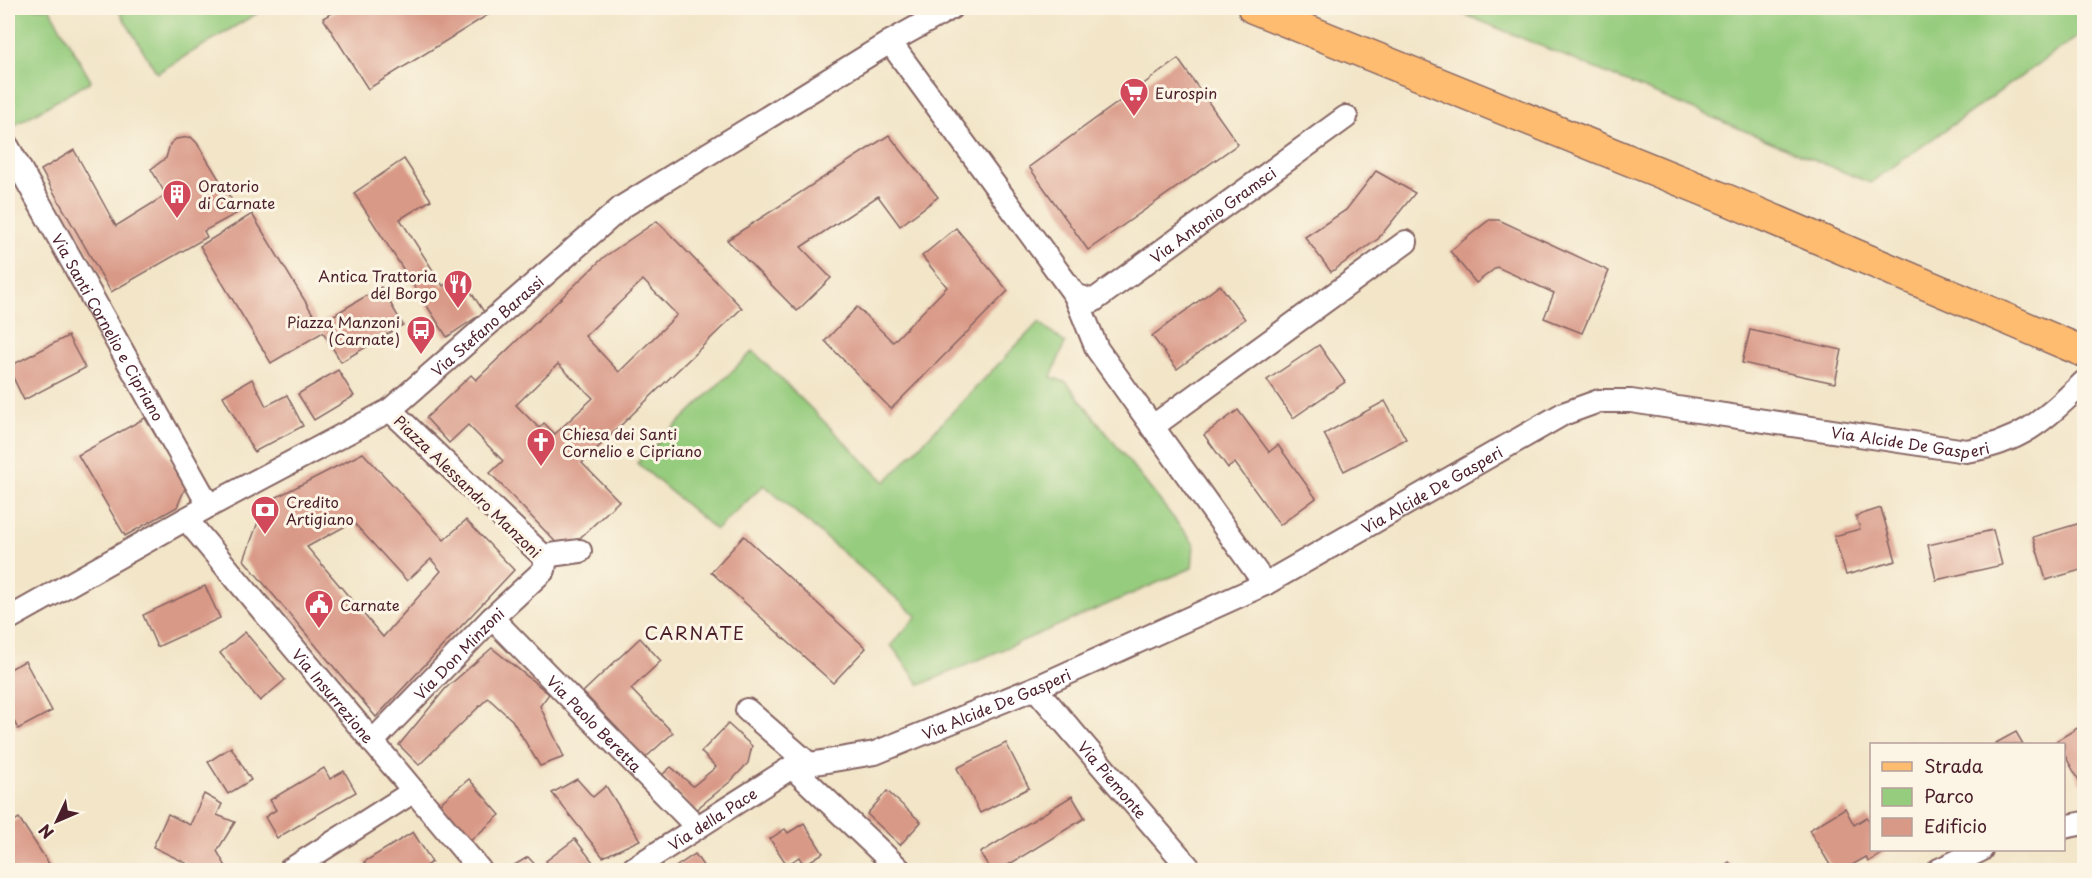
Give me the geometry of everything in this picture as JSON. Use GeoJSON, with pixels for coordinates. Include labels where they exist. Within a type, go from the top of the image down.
{"type":"FeatureCollection","features":[{"type":"Feature","properties":{"kind":"main road"},"geometry":{"type":"LineString","coordinates":[[1253,8],[1730,201],[2085,352]]}},
{"type":"Feature","properties":{"kind":"street","name":"Via Stefano Barassi"},"geometry":{"type":"LineString","coordinates":[[8,619],[209,506],[390,410],[622,207],[890,42],[951,8]]}},
{"type":"Feature","properties":{"kind":"street"},"geometry":{"type":"LineString","coordinates":[[890,42],[1075,295],[1097,349],[1265,584]]}},
{"type":"Feature","properties":{"kind":"street","name":"Via Antonio Gramsci"},"geometry":{"type":"LineString","coordinates":[[1075,295],[1093,301],[1346,117]]}},
{"type":"Feature","properties":{"kind":"street","name":"Via Santi Cornelio e Cipriano"},"geometry":{"type":"LineString","coordinates":[[8,147],[209,506]]}},
{"type":"Feature","properties":{"kind":"street"},"geometry":{"type":"LineString","coordinates":[[1152,427],[1406,242]]}},
{"type":"Feature","properties":{"kind":"street","name":"Via Alcide De Gasperi"},"geometry":{"type":"LineString","coordinates":[[800,765],[875,753],[1035,688],[1265,584],[1563,414],[1599,401],[1631,401],[1966,451],[2011,440],[2032,428],[2085,382]]}},
{"type":"Feature","properties":{"kind":"street","name":"Piazza Alessandro Manzoni"},"geometry":{"type":"LineString","coordinates":[[390,410],[544,560]]}},
{"type":"Feature","properties":{"kind":"street","name":"Via Insurrezione"},"geometry":{"type":"LineString","coordinates":[[186,519],[480,870]]}},
{"type":"Feature","properties":{"kind":"street"},"geometry":{"type":"LineString","coordinates":[[544,560],[580,551]]}},
{"type":"Feature","properties":{"kind":"street","name":"Via Don Minzoni"},"geometry":{"type":"LineString","coordinates":[[372,742],[492,618],[544,570],[544,560]]}},
{"type":"Feature","properties":{"kind":"street","name":"Via Paolo Beretta"},"geometry":{"type":"LineString","coordinates":[[492,618],[697,827]]}},
{"type":"Feature","properties":{"kind":"street","name":"Via Piemonte"},"geometry":{"type":"LineString","coordinates":[[1035,688],[1191,870]]}},
{"type":"Feature","properties":{"kind":"street"},"geometry":{"type":"LineString","coordinates":[[747,710],[900,870]]}},
{"type":"Feature","properties":{"kind":"street","name":"Via della Pace"},"geometry":{"type":"LineString","coordinates":[[631,870],[800,765]]}},
{"type":"Feature","properties":{"kind":"street"},"geometry":{"type":"LineString","coordinates":[[290,870],[414,791]]}},
{"type":"Feature","properties":{"kind":"street"},"geometry":{"type":"LineString","coordinates":[[2065,827],[2085,823]]}},
{"type":"Feature","properties":{"kind":"street"},"geometry":{"type":"LineString","coordinates":[[1939,870],[1977,851]]}},
{"type":"Feature","properties":{"kind":"green space"},"geometry":{"type":"Polygon","coordinates":[[[8,8],[49,8],[91,81],[15,125],[8,111],[8,8]]]}},
{"type":"Feature","properties":{"kind":"green space"},"geometry":{"type":"Polygon","coordinates":[[[117,8],[266,8],[157,73],[117,8]]]}},
{"type":"Feature","properties":{"kind":"green space"},"geometry":{"type":"Polygon","coordinates":[[[1461,8],[2084,8],[2084,32],[1870,183],[1459,12],[1461,8]]]}},
{"type":"Feature","properties":{"kind":"green space"},"geometry":{"type":"Polygon","coordinates":[[[1039,322],[1065,343],[1051,377],[1067,383],[1194,544],[1192,568],[920,685],[891,645],[917,616],[764,485],[716,530],[637,463],[753,351],[885,482],[1039,322]]]}},
{"type":"Feature","properties":{"kind":"building"},"geometry":{"type":"Polygon","coordinates":[[[341,8],[499,8],[368,89],[323,18],[341,8]]]}},
{"type":"Feature","properties":{"kind":"building"},"geometry":{"type":"Polygon","coordinates":[[[1178,59],[1238,144],[1088,250],[1029,167],[1178,59]]]}},
{"type":"Feature","properties":{"kind":"building"},"geometry":{"type":"Polygon","coordinates":[[[889,135],[938,197],[900,226],[878,196],[801,247],[831,278],[797,311],[727,240],[889,135]]]}},
{"type":"Feature","properties":{"kind":"building","name":"Oratorio di Carnate"},"geometry":{"type":"Polygon","coordinates":[[[191,137],[197,143],[239,212],[204,231],[207,237],[111,292],[41,170],[74,150],[116,226],[166,195],[151,169],[166,158],[170,144],[176,139],[191,137]]]}},
{"type":"Feature","properties":{"kind":"building"},"geometry":{"type":"Polygon","coordinates":[[[404,159],[431,200],[400,219],[443,286],[460,275],[484,312],[447,337],[354,193],[404,159]]]}},
{"type":"Feature","properties":{"kind":"building"},"geometry":{"type":"Polygon","coordinates":[[[1376,171],[1415,193],[1378,239],[1331,272],[1305,237],[1346,210],[1376,171]]]}},
{"type":"Feature","properties":{"kind":"building"},"geometry":{"type":"Polygon","coordinates":[[[252,214],[319,324],[381,287],[403,325],[341,362],[323,332],[271,363],[200,246],[252,214]]]}},
{"type":"Feature","properties":{"kind":"building"},"geometry":{"type":"Polygon","coordinates":[[[1489,220],[1499,220],[1609,271],[1582,333],[1544,318],[1554,293],[1497,267],[1476,283],[1450,251],[1489,220]]]}},
{"type":"Feature","properties":{"kind":"building"},"geometry":{"type":"Polygon","coordinates":[[[657,221],[742,308],[582,463],[619,501],[565,552],[490,473],[503,461],[468,425],[449,443],[426,418],[471,375],[476,380],[604,257],[657,221]],[[643,280],[585,336],[619,372],[677,315],[643,280]],[[558,364],[516,405],[539,428],[544,423],[555,434],[593,398],[558,364]]]}},
{"type":"Feature","properties":{"kind":"building"},"geometry":{"type":"Polygon","coordinates":[[[956,228],[1008,291],[891,409],[825,341],[857,307],[893,342],[947,287],[922,256],[956,228]]]}},
{"type":"Feature","properties":{"kind":"building"},"geometry":{"type":"Polygon","coordinates":[[[1220,285],[1245,319],[1177,369],[1152,336],[1220,285]]]}},
{"type":"Feature","properties":{"kind":"building"},"geometry":{"type":"Polygon","coordinates":[[[1750,330],[1842,350],[1835,383],[1742,363],[1750,330]]]}},
{"type":"Feature","properties":{"kind":"building"},"geometry":{"type":"Polygon","coordinates":[[[68,336],[85,368],[24,400],[8,367],[68,336]]]}},
{"type":"Feature","properties":{"kind":"building"},"geometry":{"type":"Polygon","coordinates":[[[1319,345],[1345,382],[1293,418],[1267,380],[1319,345]]]}},
{"type":"Feature","properties":{"kind":"building"},"geometry":{"type":"Polygon","coordinates":[[[338,370],[354,396],[314,420],[298,394],[338,370]]]}},
{"type":"Feature","properties":{"kind":"building"},"geometry":{"type":"Polygon","coordinates":[[[252,379],[266,406],[287,395],[303,426],[254,452],[223,396],[252,379]]]}},
{"type":"Feature","properties":{"kind":"building"},"geometry":{"type":"Polygon","coordinates":[[[1385,401],[1406,439],[1344,471],[1324,434],[1385,401]]]}},
{"type":"Feature","properties":{"kind":"building"},"geometry":{"type":"Polygon","coordinates":[[[1238,410],[1269,452],[1278,445],[1316,498],[1280,525],[1235,463],[1228,468],[1204,435],[1238,410]]]}},
{"type":"Feature","properties":{"kind":"building"},"geometry":{"type":"Polygon","coordinates":[[[145,418],[186,486],[177,507],[125,536],[78,455],[145,418]]]}},
{"type":"Feature","properties":{"kind":"building"},"geometry":{"type":"Polygon","coordinates":[[[363,453],[444,540],[466,520],[514,570],[376,717],[244,560],[265,503],[363,453]],[[353,522],[307,547],[383,637],[441,571],[431,559],[407,581],[353,522]]]}},
{"type":"Feature","properties":{"kind":"building"},"geometry":{"type":"Polygon","coordinates":[[[1881,508],[1896,561],[1846,575],[1834,536],[1860,529],[1856,516],[1881,508]]]}},
{"type":"Feature","properties":{"kind":"building"},"geometry":{"type":"Polygon","coordinates":[[[2084,522],[2084,569],[2046,580],[2033,537],[2084,522]]]}},
{"type":"Feature","properties":{"kind":"building"},"geometry":{"type":"Polygon","coordinates":[[[1993,530],[2002,565],[1936,580],[1928,545],[1993,530]]]}},
{"type":"Feature","properties":{"kind":"building"},"geometry":{"type":"Polygon","coordinates":[[[744,536],[866,648],[833,683],[711,572],[744,536]]]}},
{"type":"Feature","properties":{"kind":"building"},"geometry":{"type":"Polygon","coordinates":[[[205,586],[220,618],[157,647],[143,615],[205,586]]]}},
{"type":"Feature","properties":{"kind":"building"},"geometry":{"type":"Polygon","coordinates":[[[245,632],[285,680],[260,701],[220,653],[245,632]]]}},
{"type":"Feature","properties":{"kind":"building"},"geometry":{"type":"Polygon","coordinates":[[[640,638],[661,661],[631,689],[673,733],[645,758],[583,692],[640,638]]]}},
{"type":"Feature","properties":{"kind":"building"},"geometry":{"type":"Polygon","coordinates":[[[492,648],[549,694],[540,706],[564,757],[540,766],[512,720],[488,698],[419,765],[399,745],[446,688],[492,648]]]}},
{"type":"Feature","properties":{"kind":"building"},"geometry":{"type":"Polygon","coordinates":[[[25,661],[52,711],[18,729],[8,710],[8,670],[25,661]]]}},
{"type":"Feature","properties":{"kind":"building"},"geometry":{"type":"Polygon","coordinates":[[[728,724],[752,746],[748,763],[731,781],[694,811],[662,775],[671,767],[693,786],[716,767],[701,752],[728,724]]]}},
{"type":"Feature","properties":{"kind":"building"},"geometry":{"type":"Polygon","coordinates":[[[2084,724],[2084,782],[2081,784],[2065,756],[2065,743],[2056,741],[2084,724]]]}},
{"type":"Feature","properties":{"kind":"building"},"geometry":{"type":"Polygon","coordinates":[[[2016,732],[2022,743],[1996,743],[2016,732]]]}},
{"type":"Feature","properties":{"kind":"building"},"geometry":{"type":"Polygon","coordinates":[[[1006,743],[1029,788],[980,813],[957,768],[1006,743]]]}},
{"type":"Feature","properties":{"kind":"building"},"geometry":{"type":"Polygon","coordinates":[[[231,747],[251,780],[228,794],[208,762],[231,747]]]}},
{"type":"Feature","properties":{"kind":"building"},"geometry":{"type":"Polygon","coordinates":[[[324,768],[330,779],[344,771],[356,792],[277,838],[265,817],[276,810],[270,800],[324,768]]]}},
{"type":"Feature","properties":{"kind":"building"},"geometry":{"type":"Polygon","coordinates":[[[469,779],[500,815],[470,841],[439,804],[469,779]]]}},
{"type":"Feature","properties":{"kind":"building"},"geometry":{"type":"Polygon","coordinates":[[[577,779],[593,797],[606,786],[640,840],[603,857],[552,793],[577,779]]]}},
{"type":"Feature","properties":{"kind":"building"},"geometry":{"type":"Polygon","coordinates":[[[887,791],[921,822],[900,845],[867,814],[887,791]]]}},
{"type":"Feature","properties":{"kind":"building"},"geometry":{"type":"Polygon","coordinates":[[[204,794],[222,804],[217,815],[235,822],[217,851],[228,870],[190,870],[186,863],[153,847],[168,814],[190,825],[204,794]]]}},
{"type":"Feature","properties":{"kind":"building"},"geometry":{"type":"Polygon","coordinates":[[[1072,796],[1085,818],[1000,870],[991,870],[980,853],[1072,796]]]}},
{"type":"Feature","properties":{"kind":"building"},"geometry":{"type":"Polygon","coordinates":[[[1845,808],[1854,825],[1867,817],[1870,822],[1870,851],[1887,851],[1868,862],[1866,857],[1843,870],[1833,870],[1809,830],[1845,808]]]}},
{"type":"Feature","properties":{"kind":"building"},"geometry":{"type":"Polygon","coordinates":[[[19,818],[53,870],[8,870],[8,825],[19,818]]]}},
{"type":"Feature","properties":{"kind":"building"},"geometry":{"type":"Polygon","coordinates":[[[804,823],[823,853],[804,865],[799,857],[787,865],[770,839],[785,829],[788,833],[804,823]]]}},
{"type":"Feature","properties":{"kind":"building"},"geometry":{"type":"Polygon","coordinates":[[[413,832],[432,862],[419,870],[369,870],[364,862],[413,832]]]}},
{"type":"Feature","properties":{"kind":"building"},"geometry":{"type":"Polygon","coordinates":[[[575,839],[593,862],[581,870],[553,870],[546,861],[575,839]]]}},
{"type":"Feature","properties":{"kind":"building"},"geometry":{"type":"Polygon","coordinates":[[[695,854],[706,870],[671,870],[695,854]]]}},
{"type":"Feature","properties":{"kind":"building"},"geometry":{"type":"Polygon","coordinates":[[[528,857],[540,870],[506,870],[528,857]]]}},
{"type":"Feature","properties":{"kind":"building"},"geometry":{"type":"Polygon","coordinates":[[[1729,862],[1737,870],[1719,870],[1729,862]]]}},
{"type":"Feature","properties":{"kind":"place","name":"Eurospin"},"geometry":{"type":"Point","coordinates":[1134,118]}},
{"type":"Feature","properties":{"kind":"place","name":"Oratorio di Carnate"},"geometry":{"type":"Point","coordinates":[177,220]}},
{"type":"Feature","properties":{"kind":"place","name":"Antica Trattoria del Borgo"},"geometry":{"type":"Point","coordinates":[458,310]}},
{"type":"Feature","properties":{"kind":"place","name":"Piazza Manzoni (Carnate)"},"geometry":{"type":"Point","coordinates":[421,356]}},
{"type":"Feature","properties":{"kind":"place","name":"Chiesa dei Santi Cornelio e Cipriano"},"geometry":{"type":"Point","coordinates":[541,468]}},
{"type":"Feature","properties":{"kind":"place","name":"Credito Artigiano"},"geometry":{"type":"Point","coordinates":[265,536]}},
{"type":"Feature","properties":{"kind":"place","name":"Carnate"},"geometry":{"type":"Point","coordinates":[319,630]}},
{"type":"Feature","properties":{"kind":"district","name":"CARNATE"},"geometry":{"type":"Point","coordinates":[695,632]}}]}
